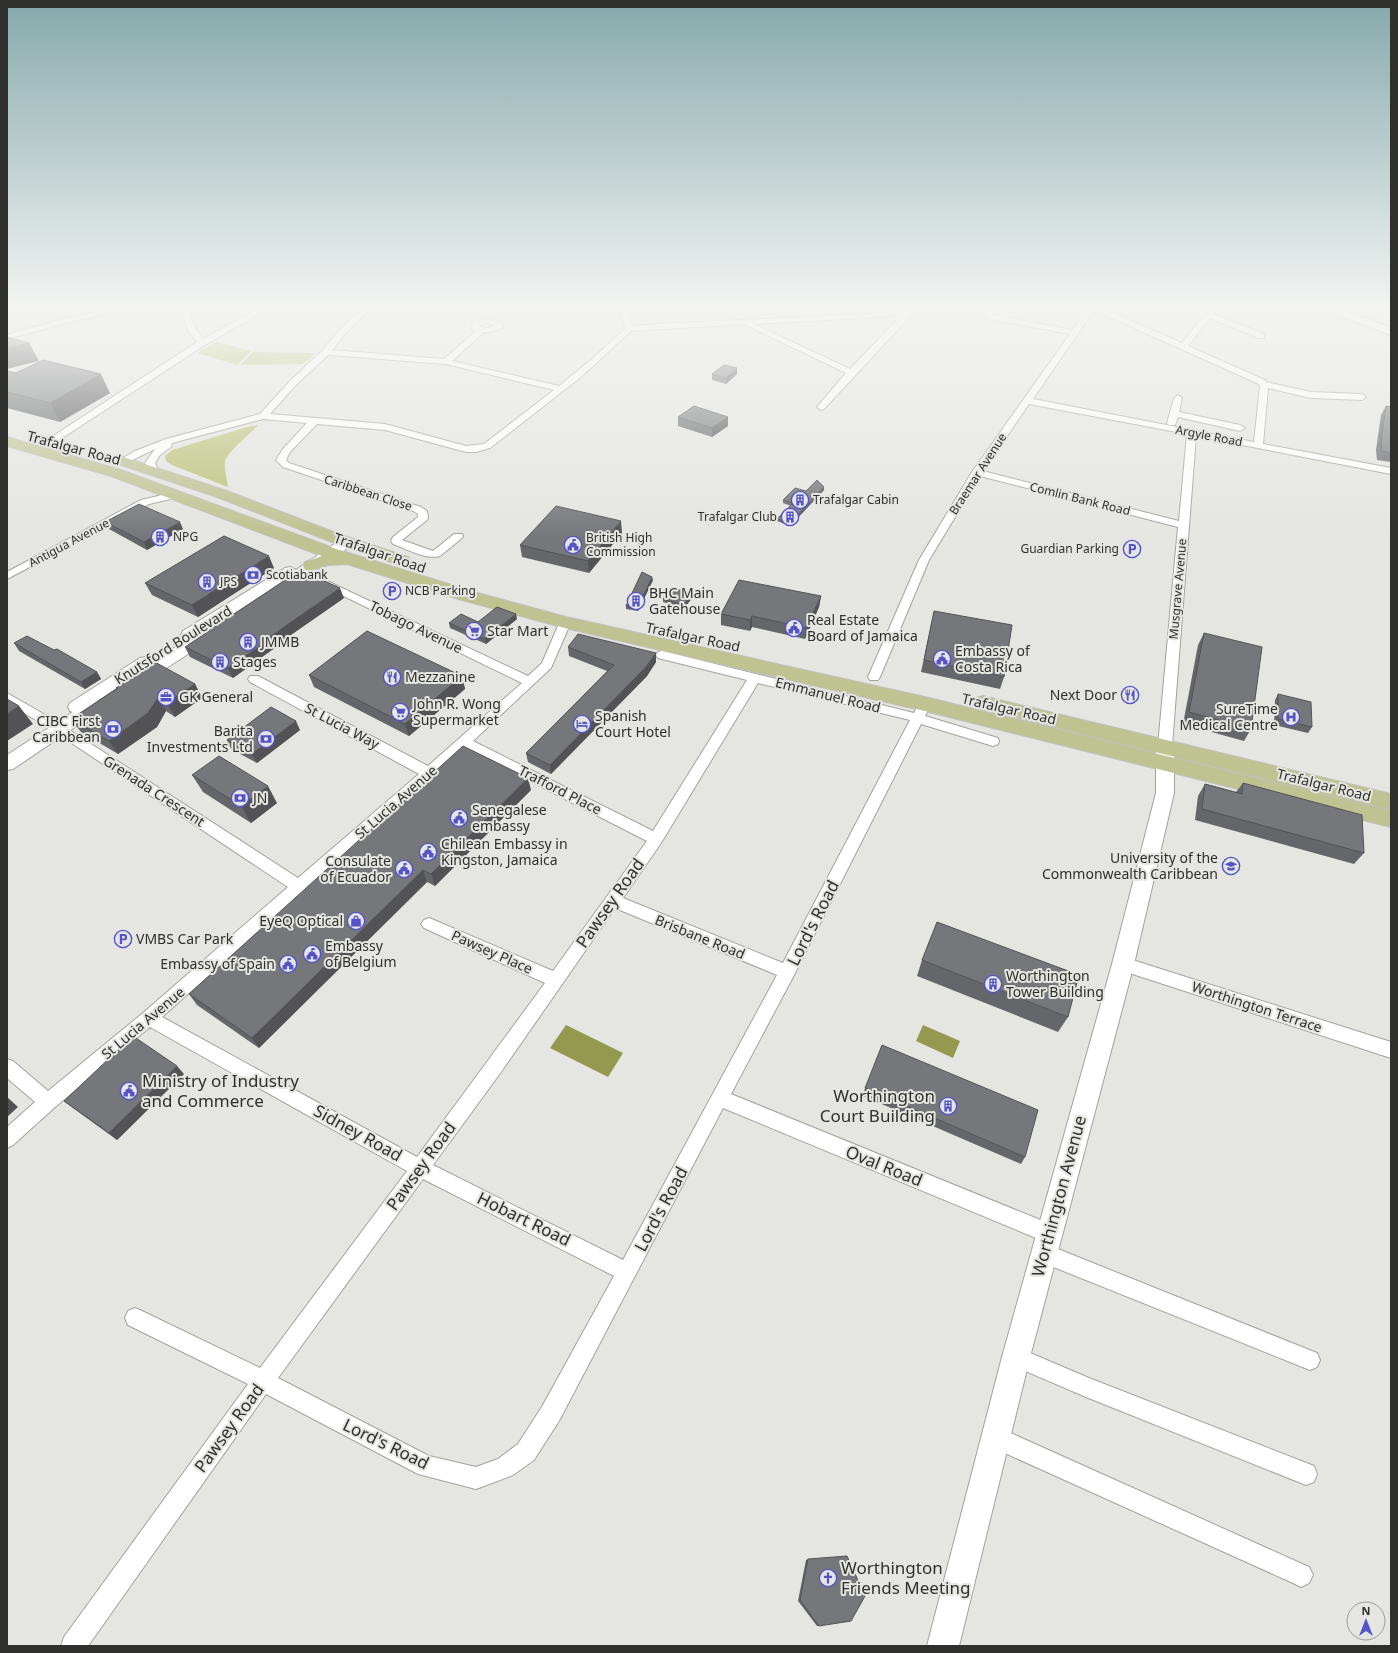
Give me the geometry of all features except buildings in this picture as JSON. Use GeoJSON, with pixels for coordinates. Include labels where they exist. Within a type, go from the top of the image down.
{"type":"FeatureCollection","features":[{"type":"Feature","properties":{"kind":"main road","name":"Trafalgar Road"},"geometry":{"type":"LineString","coordinates":[[7,430],[50,442],[120,467],[175,495],[326,552],[468,596],[565,622],[922,711],[1165,754],[1391,802]]}},
{"type":"Feature","properties":{"kind":"main road","name":"Trafalgar Road"},"geometry":{"type":"LineString","coordinates":[[7,441],[120,467],[153,470],[342,540],[502,592],[600,617],[874,678],[1165,754],[1391,819]]}},
{"type":"Feature","properties":{"kind":"main road"},"geometry":{"type":"LineString","coordinates":[[290,538],[301,544],[306,550],[305,567],[325,560],[352,560]]}},
{"type":"Feature","properties":{"kind":"main road","name":"Knutsford Boulevard"},"geometry":{"type":"LineString","coordinates":[[7,750],[55,726],[305,567],[342,540]]}},
{"type":"Feature","properties":{"kind":"main road","name":"Knutsford Boulevard"},"geometry":{"type":"LineString","coordinates":[[7,764],[55,726]]}},
{"type":"Feature","properties":{"kind":"main road","name":"Worthington Avenue"},"geometry":{"type":"LineString","coordinates":[[943,1646],[995,1437],[1046,1243],[1123,964],[1165,793],[1165,754]]}},
{"type":"Feature","properties":{"kind":"street"},"geometry":{"type":"LineString","coordinates":[[50,442],[140,383]]}},
{"type":"Feature","properties":{"kind":"street"},"geometry":{"type":"LineString","coordinates":[[263,416],[293,383]]}},
{"type":"Feature","properties":{"kind":"street"},"geometry":{"type":"LineString","coordinates":[[535,383],[560,389]]}},
{"type":"Feature","properties":{"kind":"street"},"geometry":{"type":"LineString","coordinates":[[120,467],[142,451],[165,441],[263,416],[385,427],[456,447],[476,449],[487,446],[567,383]]}},
{"type":"Feature","properties":{"kind":"street"},"geometry":{"type":"LineString","coordinates":[[821,407],[841,383]]}},
{"type":"Feature","properties":{"kind":"street","name":"Braemar Avenue"},"geometry":{"type":"LineString","coordinates":[[874,678],[924,560],[977,472],[1040,383]]}},
{"type":"Feature","properties":{"kind":"street"},"geometry":{"type":"LineString","coordinates":[[1258,446],[1263,384]]}},
{"type":"Feature","properties":{"kind":"street","name":"Braemar Avenue"},"geometry":{"type":"LineString","coordinates":[[1263,384],[1311,395],[1362,397]]}},
{"type":"Feature","properties":{"kind":"street"},"geometry":{"type":"LineString","coordinates":[[1171,429],[1178,398]]}},
{"type":"Feature","properties":{"kind":"street","name":"Argyle Road"},"geometry":{"type":"LineString","coordinates":[[1028,401],[1391,471]]}},
{"type":"Feature","properties":{"kind":"street"},"geometry":{"type":"LineString","coordinates":[[1174,414],[1240,428]]}},
{"type":"Feature","properties":{"kind":"street","name":"Caribbean Close"},"geometry":{"type":"LineString","coordinates":[[316,420],[286,452],[281,460],[286,466],[423,513],[423,518],[397,539],[397,542],[436,554],[458,536]]}},
{"type":"Feature","properties":{"kind":"street"},"geometry":{"type":"LineString","coordinates":[[153,470],[150,463],[162,448],[194,433]]}},
{"type":"Feature","properties":{"kind":"street","name":"Musgrave Avenue"},"geometry":{"type":"LineString","coordinates":[[1165,754],[1166,720],[1192,433]]}},
{"type":"Feature","properties":{"kind":"street","name":"Comlin Bank Road"},"geometry":{"type":"LineString","coordinates":[[977,472],[1184,525]]}},
{"type":"Feature","properties":{"kind":"street","name":"Antigua Avenue"},"geometry":{"type":"LineString","coordinates":[[7,576],[144,502],[165,496],[175,495]]}},
{"type":"Feature","properties":{"kind":"street","name":"Tobago Avenue"},"geometry":{"type":"LineString","coordinates":[[305,567],[530,682]]}},
{"type":"Feature","properties":{"kind":"street","name":"St Lucia Avenue"},"geometry":{"type":"LineString","coordinates":[[7,1139],[48,1102],[150,1018],[300,887],[530,682],[547,665],[565,622]]}},
{"type":"Feature","properties":{"kind":"street","name":"Emmanuel Road"},"geometry":{"type":"LineString","coordinates":[[662,655],[754,677],[922,711],[993,741]]}},
{"type":"Feature","properties":{"kind":"street","name":"Pawsey Road"},"geometry":{"type":"LineString","coordinates":[[73,1646],[263,1381],[556,980],[656,839],[754,677]]}},
{"type":"Feature","properties":{"kind":"street","name":"St Lucia Way"},"geometry":{"type":"LineString","coordinates":[[254,679],[429,773]]}},
{"type":"Feature","properties":{"kind":"street","name":"Grenada Crescent"},"geometry":{"type":"LineString","coordinates":[[7,697],[55,726],[300,887]]}},
{"type":"Feature","properties":{"kind":"street","name":"Lord's Road"},"geometry":{"type":"LineString","coordinates":[[136,1318],[263,1381],[426,1466],[476,1478],[505,1468],[526,1452],[551,1413],[627,1272],[787,972],[922,711]]}},
{"type":"Feature","properties":{"kind":"street","name":"Trafford Place"},"geometry":{"type":"LineString","coordinates":[[464,742],[656,839]]}},
{"type":"Feature","properties":{"kind":"street","name":"Brisbane Road"},"geometry":{"type":"LineString","coordinates":[[612,900],[787,972]]}},
{"type":"Feature","properties":{"kind":"street","name":"Pawsey Place"},"geometry":{"type":"LineString","coordinates":[[429,924],[556,980]]}},
{"type":"Feature","properties":{"kind":"street","name":"Worthington Terrace"},"geometry":{"type":"LineString","coordinates":[[1123,964],[1391,1050]]}},
{"type":"Feature","properties":{"kind":"street","name":"Sidney Road"},"geometry":{"type":"LineString","coordinates":[[150,1018],[420,1168]]}},
{"type":"Feature","properties":{"kind":"street"},"geometry":{"type":"LineString","coordinates":[[7,1067],[48,1102]]}},
{"type":"Feature","properties":{"kind":"street","name":"Oval Road"},"geometry":{"type":"LineString","coordinates":[[719,1098],[1310,1360]]}},
{"type":"Feature","properties":{"kind":"street","name":"Hobart Road"},"geometry":{"type":"LineString","coordinates":[[420,1168],[627,1272]]}},
{"type":"Feature","properties":{"kind":"street"},"geometry":{"type":"LineString","coordinates":[[1016,1357],[1086,1387],[1306,1474]]}},
{"type":"Feature","properties":{"kind":"street"},"geometry":{"type":"LineString","coordinates":[[995,1437],[1301,1575]]}},
{"type":"Feature","properties":{"kind":"shaded area"},"geometry":{"type":"Polygon","coordinates":[[[258,425],[227,457],[225,462],[225,471],[228,487],[172,465],[166,461],[165,456],[172,450],[258,425]]]}},
{"type":"Feature","properties":{"kind":"shaded area"},"geometry":{"type":"Polygon","coordinates":[[[566,1025],[623,1053],[608,1077],[550,1048],[566,1025]]]}},
{"type":"Feature","properties":{"kind":"shaded area"},"geometry":{"type":"Polygon","coordinates":[[[923,1025],[960,1041],[953,1058],[916,1041],[923,1025]]]}},
{"type":"Feature","properties":{"kind":"place","name":"Trafalgar Cabin"},"geometry":{"type":"Point","coordinates":[800,500]}},
{"type":"Feature","properties":{"kind":"place","name":"Trafalgar Club"},"geometry":{"type":"Point","coordinates":[790,517]}},
{"type":"Feature","properties":{"kind":"place","name":"NPG"},"geometry":{"type":"Point","coordinates":[160,537]}},
{"type":"Feature","properties":{"kind":"place","name":"British High Commission"},"geometry":{"type":"Point","coordinates":[573,545]}},
{"type":"Feature","properties":{"kind":"place","name":"Guardian Parking"},"geometry":{"type":"Point","coordinates":[1132,549]}},
{"type":"Feature","properties":{"kind":"place","name":"Scotiabank"},"geometry":{"type":"Point","coordinates":[253,575]}},
{"type":"Feature","properties":{"kind":"place","name":"JPS"},"geometry":{"type":"Point","coordinates":[207,582]}},
{"type":"Feature","properties":{"kind":"place","name":"NCB Parking"},"geometry":{"type":"Point","coordinates":[392,591]}},
{"type":"Feature","properties":{"kind":"place","name":"BHC Main Gatehouse"},"geometry":{"type":"Point","coordinates":[636,601]}},
{"type":"Feature","properties":{"kind":"place","name":"Real Estate Board of Jamaica"},"geometry":{"type":"Point","coordinates":[794,628]}},
{"type":"Feature","properties":{"kind":"place","name":"Star Mart"},"geometry":{"type":"Point","coordinates":[474,631]}},
{"type":"Feature","properties":{"kind":"place","name":"JMMB"},"geometry":{"type":"Point","coordinates":[248,642]}},
{"type":"Feature","properties":{"kind":"place","name":"Embassy of Costa Rica"},"geometry":{"type":"Point","coordinates":[942,659]}},
{"type":"Feature","properties":{"kind":"place","name":"Stages"},"geometry":{"type":"Point","coordinates":[220,662]}},
{"type":"Feature","properties":{"kind":"place","name":"Mezzanine"},"geometry":{"type":"Point","coordinates":[392,677]}},
{"type":"Feature","properties":{"kind":"place","name":"Next Door"},"geometry":{"type":"Point","coordinates":[1130,695]}},
{"type":"Feature","properties":{"kind":"place","name":"GK General"},"geometry":{"type":"Point","coordinates":[166,697]}},
{"type":"Feature","properties":{"kind":"place","name":"John R. Wong Supermarket"},"geometry":{"type":"Point","coordinates":[400,712]}},
{"type":"Feature","properties":{"kind":"place","name":"SureTime Medical Centre"},"geometry":{"type":"Point","coordinates":[1291,717]}},
{"type":"Feature","properties":{"kind":"place","name":"Spanish Court Hotel"},"geometry":{"type":"Point","coordinates":[582,724]}},
{"type":"Feature","properties":{"kind":"place","name":"CIBC First Caribbean"},"geometry":{"type":"Point","coordinates":[113,729]}},
{"type":"Feature","properties":{"kind":"place","name":"Barita Investments Ltd"},"geometry":{"type":"Point","coordinates":[266,739]}},
{"type":"Feature","properties":{"kind":"place","name":"JN"},"geometry":{"type":"Point","coordinates":[240,798]}},
{"type":"Feature","properties":{"kind":"place","name":"Senegalese embassy"},"geometry":{"type":"Point","coordinates":[459,818]}},
{"type":"Feature","properties":{"kind":"place","name":"Chilean Embassy in Kingston, Jamaica"},"geometry":{"type":"Point","coordinates":[428,852]}},
{"type":"Feature","properties":{"kind":"place","name":"University of the Commonwealth Caribbean"},"geometry":{"type":"Point","coordinates":[1231,866]}},
{"type":"Feature","properties":{"kind":"place","name":"Consulate of Ecuador"},"geometry":{"type":"Point","coordinates":[404,869]}},
{"type":"Feature","properties":{"kind":"place","name":"EyeQ Optical"},"geometry":{"type":"Point","coordinates":[356,921]}},
{"type":"Feature","properties":{"kind":"place","name":"VMBS Car Park"},"geometry":{"type":"Point","coordinates":[123,939]}},
{"type":"Feature","properties":{"kind":"place","name":"Embassy of Belgium"},"geometry":{"type":"Point","coordinates":[312,954]}},
{"type":"Feature","properties":{"kind":"place","name":"Embassy of Spain"},"geometry":{"type":"Point","coordinates":[288,964]}},
{"type":"Feature","properties":{"kind":"place","name":"Worthington Tower Building"},"geometry":{"type":"Point","coordinates":[993,984]}},
{"type":"Feature","properties":{"kind":"place","name":"Ministry of Industry and Commerce"},"geometry":{"type":"Point","coordinates":[129,1091]}},
{"type":"Feature","properties":{"kind":"place","name":"Worthington Court Building"},"geometry":{"type":"Point","coordinates":[948,1106]}},
{"type":"Feature","properties":{"kind":"place","name":"Worthington Friends Meeting"},"geometry":{"type":"Point","coordinates":[828,1578]}}]}
